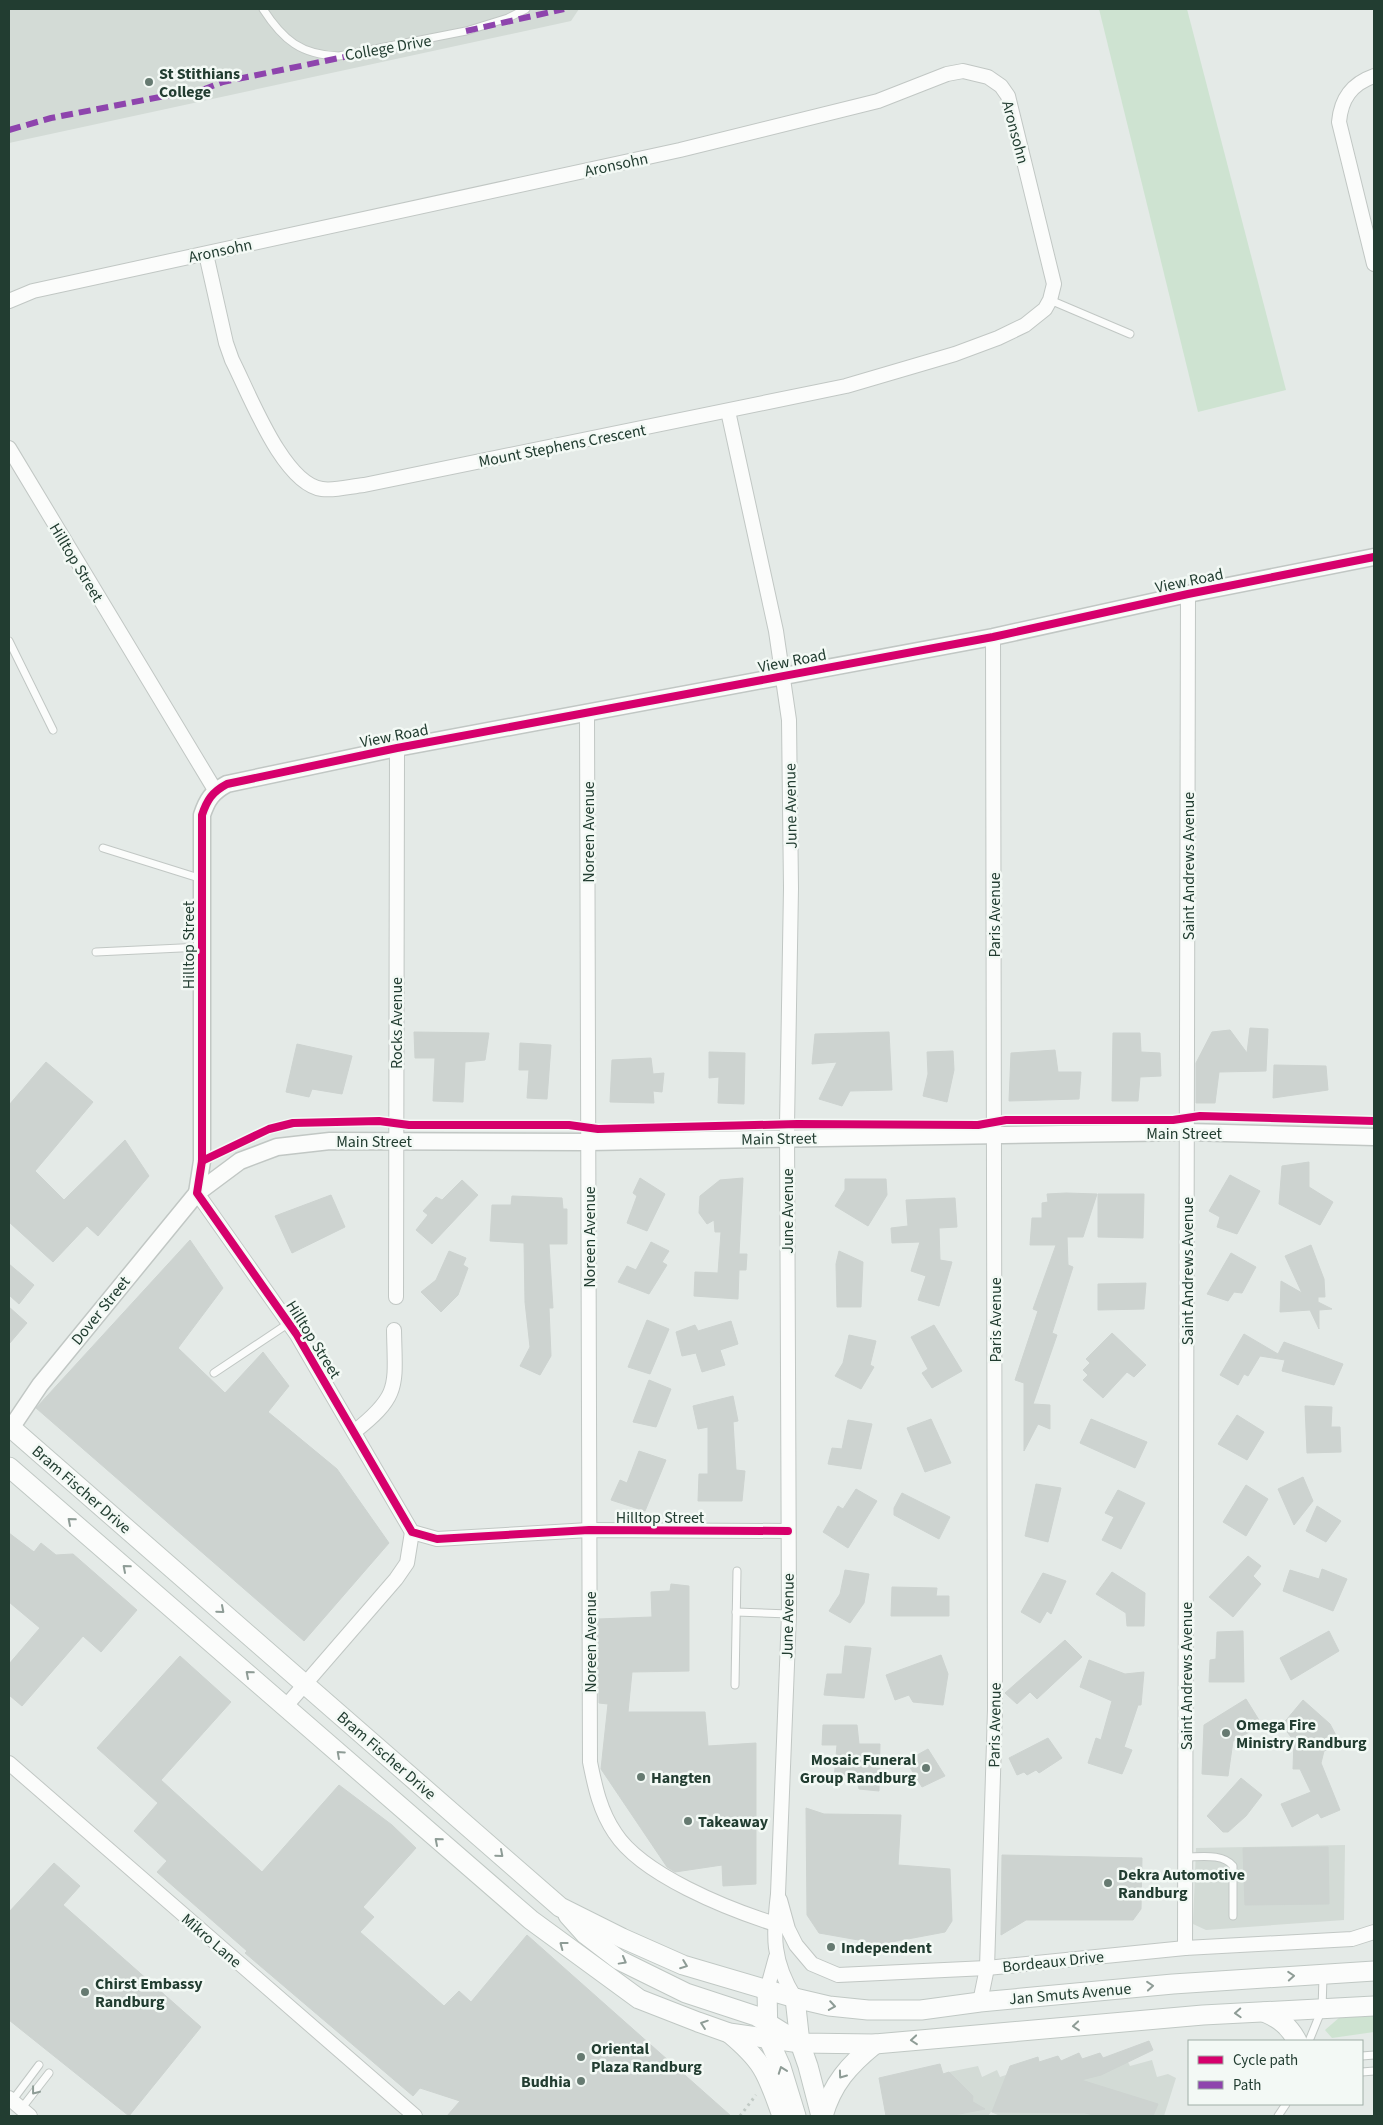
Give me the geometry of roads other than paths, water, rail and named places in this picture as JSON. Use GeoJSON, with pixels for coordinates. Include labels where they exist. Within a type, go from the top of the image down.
{"type":"FeatureCollection","features":[{"type":"Feature","properties":{"kind":"main road","name":"Bram Fischer Drive"},"geometry":{"type":"LineString","coordinates":[[10,1428],[306,1683],[560,1907],[622,1938],[683,1965],[767,1990]]}},
{"type":"Feature","properties":{"kind":"main road","name":"Bram Fischer Drive"},"geometry":{"type":"LineString","coordinates":[[9,1467],[286,1706],[511,1904],[605,1976],[639,1999],[729,2033],[767,2030]]}},
{"type":"Feature","properties":{"kind":"main road"},"geometry":{"type":"LineString","coordinates":[[560,1907],[585,1934],[619,1960],[686,1993],[756,2016],[767,2030],[796,2116]]}},
{"type":"Feature","properties":{"kind":"main road","name":"Jan Smuts Avenue"},"geometry":{"type":"LineString","coordinates":[[767,1990],[830,2006],[868,2010],[921,2010],[980,2002],[1173,1984],[1374,1971]]}},
{"type":"Feature","properties":{"kind":"main road"},"geometry":{"type":"LineString","coordinates":[[767,1990],[767,2030]]}},
{"type":"Feature","properties":{"kind":"main road"},"geometry":{"type":"LineString","coordinates":[[795,1998],[800,2043],[822,2116]]}},
{"type":"Feature","properties":{"kind":"main road","name":"Jan Smuts Avenue"},"geometry":{"type":"LineString","coordinates":[[767,2030],[800,2043],[875,2044],[1264,2012],[1374,2006]]}},
{"type":"Feature","properties":{"kind":"main road"},"geometry":{"type":"LineString","coordinates":[[1264,2012],[1278,2018],[1290,2028],[1296,2040]]}},
{"type":"Feature","properties":{"kind":"main road"},"geometry":{"type":"LineString","coordinates":[[729,2033],[750,2050],[765,2068],[782,2116]]}},
{"type":"Feature","properties":{"kind":"main road"},"geometry":{"type":"LineString","coordinates":[[822,2116],[828,2098],[842,2074],[875,2044]]}},
{"type":"Feature","properties":{"kind":"street","name":"Aronsohn"},"geometry":{"type":"LineString","coordinates":[[9,300],[33,291],[690,148],[878,101],[947,74],[963,72],[988,77],[1001,86],[1008,96],[1053,275],[1050,300]]}},
{"type":"Feature","properties":{"kind":"street"},"geometry":{"type":"LineString","coordinates":[[1374,76],[1353,87],[1347,94],[1342,102],[1339,122],[1374,264]]}},
{"type":"Feature","properties":{"kind":"street","name":"Mount Stephens Crescent"},"geometry":{"type":"LineString","coordinates":[[206,254],[226,344],[232,360],[282,459],[299,478],[323,490],[364,484],[846,386],[954,354],[998,338],[1025,325],[1044,309],[1050,300]]}},
{"type":"Feature","properties":{"kind":"street","name":"June Avenue"},"geometry":{"type":"LineString","coordinates":[[728,411],[784,675],[789,720],[791,888],[787,1138],[789,1614],[778,1894],[774,1924],[776,1957],[782,1978],[795,1998]]}},
{"type":"Feature","properties":{"kind":"street","name":"Hilltop Street"},"geometry":{"type":"LineString","coordinates":[[9,448],[215,790],[206,801],[202,815],[202,1161],[197,1193],[289,1323],[412,1532],[437,1539],[589,1530],[788,1531]]}},
{"type":"Feature","properties":{"kind":"street","name":"View Road"},"geometry":{"type":"LineString","coordinates":[[215,790],[227,784],[397,748],[993,637],[1188,594],[1374,556]]}},
{"type":"Feature","properties":{"kind":"street","name":"Saint Andrews Avenue"},"geometry":{"type":"LineString","coordinates":[[1185,1948],[1188,594]]}},
{"type":"Feature","properties":{"kind":"street","name":"Paris Avenue"},"geometry":{"type":"LineString","coordinates":[[980,2002],[987,1968],[995,1710],[993,637]]}},
{"type":"Feature","properties":{"kind":"street","name":"Noreen Avenue"},"geometry":{"type":"LineString","coordinates":[[587,713],[590,1762],[599,1804],[615,1834],[637,1857],[684,1886],[734,1911],[774,1924]]}},
{"type":"Feature","properties":{"kind":"street","name":"Rocks Avenue"},"geometry":{"type":"LineString","coordinates":[[396,1297],[397,748]]}},
{"type":"Feature","properties":{"kind":"street","name":"Main Street"},"geometry":{"type":"LineString","coordinates":[[197,1193],[240,1161],[277,1147],[330,1141],[588,1142],[1187,1132],[1374,1137]]}},
{"type":"Feature","properties":{"kind":"street","name":"Dover Street"},"geometry":{"type":"LineString","coordinates":[[10,1428],[40,1385],[197,1193]]}},
{"type":"Feature","properties":{"kind":"street"},"geometry":{"type":"LineString","coordinates":[[354,1432],[378,1413],[389,1398],[394,1376],[394,1330]]}},
{"type":"Feature","properties":{"kind":"street"},"geometry":{"type":"LineString","coordinates":[[286,1706],[396,1580],[407,1563],[412,1532]]}},
{"type":"Feature","properties":{"kind":"street","name":"Mikro Lane"},"geometry":{"type":"LineString","coordinates":[[9,1763],[415,2116]]}},
{"type":"Feature","properties":{"kind":"street","name":"Bordeaux Drive"},"geometry":{"type":"LineString","coordinates":[[778,1894],[788,1930],[796,1945],[812,1964],[838,1975],[987,1968],[1185,1948],[1352,1939],[1374,1932]]}},
{"type":"Feature","properties":{"kind":"street","name":"June Avenue"},"geometry":{"type":"LineString","coordinates":[[767,1990],[776,1957]]}},
{"type":"Feature","properties":{"kind":"lane","name":"College Drive"},"geometry":{"type":"LineString","coordinates":[[263,9],[277,28],[295,45],[314,54],[339,56],[466,31],[508,18],[526,9]]}},
{"type":"Feature","properties":{"kind":"lane"},"geometry":{"type":"LineString","coordinates":[[508,9],[508,18]]}},
{"type":"Feature","properties":{"kind":"lane"},"geometry":{"type":"LineString","coordinates":[[1050,300],[1130,334]]}},
{"type":"Feature","properties":{"kind":"lane"},"geometry":{"type":"LineString","coordinates":[[9,641],[54,730]]}},
{"type":"Feature","properties":{"kind":"lane"},"geometry":{"type":"LineString","coordinates":[[103,848],[202,879]]}},
{"type":"Feature","properties":{"kind":"lane"},"geometry":{"type":"LineString","coordinates":[[96,952],[202,947]]}},
{"type":"Feature","properties":{"kind":"lane"},"geometry":{"type":"LineString","coordinates":[[214,1373],[289,1323]]}},
{"type":"Feature","properties":{"kind":"lane"},"geometry":{"type":"LineString","coordinates":[[735,1685],[737,1570]]}},
{"type":"Feature","properties":{"kind":"lane"},"geometry":{"type":"LineString","coordinates":[[736,1612],[789,1614]]}},
{"type":"Feature","properties":{"kind":"lane"},"geometry":{"type":"LineString","coordinates":[[1186,1857],[1213,1857],[1230,1862],[1233,1866],[1233,1916]]}},
{"type":"Feature","properties":{"kind":"lane"},"geometry":{"type":"LineString","coordinates":[[1309,2040],[1322,2009],[1323,1974]]}},
{"type":"Feature","properties":{"kind":"lane"},"geometry":{"type":"LineString","coordinates":[[16,2106],[39,2065]]}},
{"type":"Feature","properties":{"kind":"lane"},"geometry":{"type":"LineString","coordinates":[[16,2106],[50,2073]]}},
{"type":"Feature","properties":{"kind":"lane"},"geometry":{"type":"LineString","coordinates":[[1278,2116],[1285,2105]]}},
{"type":"Feature","properties":{"kind":"place","name":"St Stithians College"},"geometry":{"type":"Point","coordinates":[149,82]}},
{"type":"Feature","properties":{"kind":"place","name":"Omega Fire Ministry Randburg"},"geometry":{"type":"Point","coordinates":[1226,1733]}},
{"type":"Feature","properties":{"kind":"place","name":"Mosaic Funeral Group Randburg"},"geometry":{"type":"Point","coordinates":[926,1768]}},
{"type":"Feature","properties":{"kind":"place","name":"Hangten"},"geometry":{"type":"Point","coordinates":[641,1777]}},
{"type":"Feature","properties":{"kind":"place","name":"Takeaway"},"geometry":{"type":"Point","coordinates":[688,1821]}},
{"type":"Feature","properties":{"kind":"place","name":"Dekra Automotive Randburg"},"geometry":{"type":"Point","coordinates":[1108,1883]}},
{"type":"Feature","properties":{"kind":"place","name":"Independent"},"geometry":{"type":"Point","coordinates":[831,1947]}},
{"type":"Feature","properties":{"kind":"place","name":"Chirst Embassy Randburg"},"geometry":{"type":"Point","coordinates":[85,1992]}},
{"type":"Feature","properties":{"kind":"place","name":"Oriental Plaza Randburg"},"geometry":{"type":"Point","coordinates":[581,2057]}},
{"type":"Feature","properties":{"kind":"place","name":"Budhia"},"geometry":{"type":"Point","coordinates":[581,2081]}}]}
